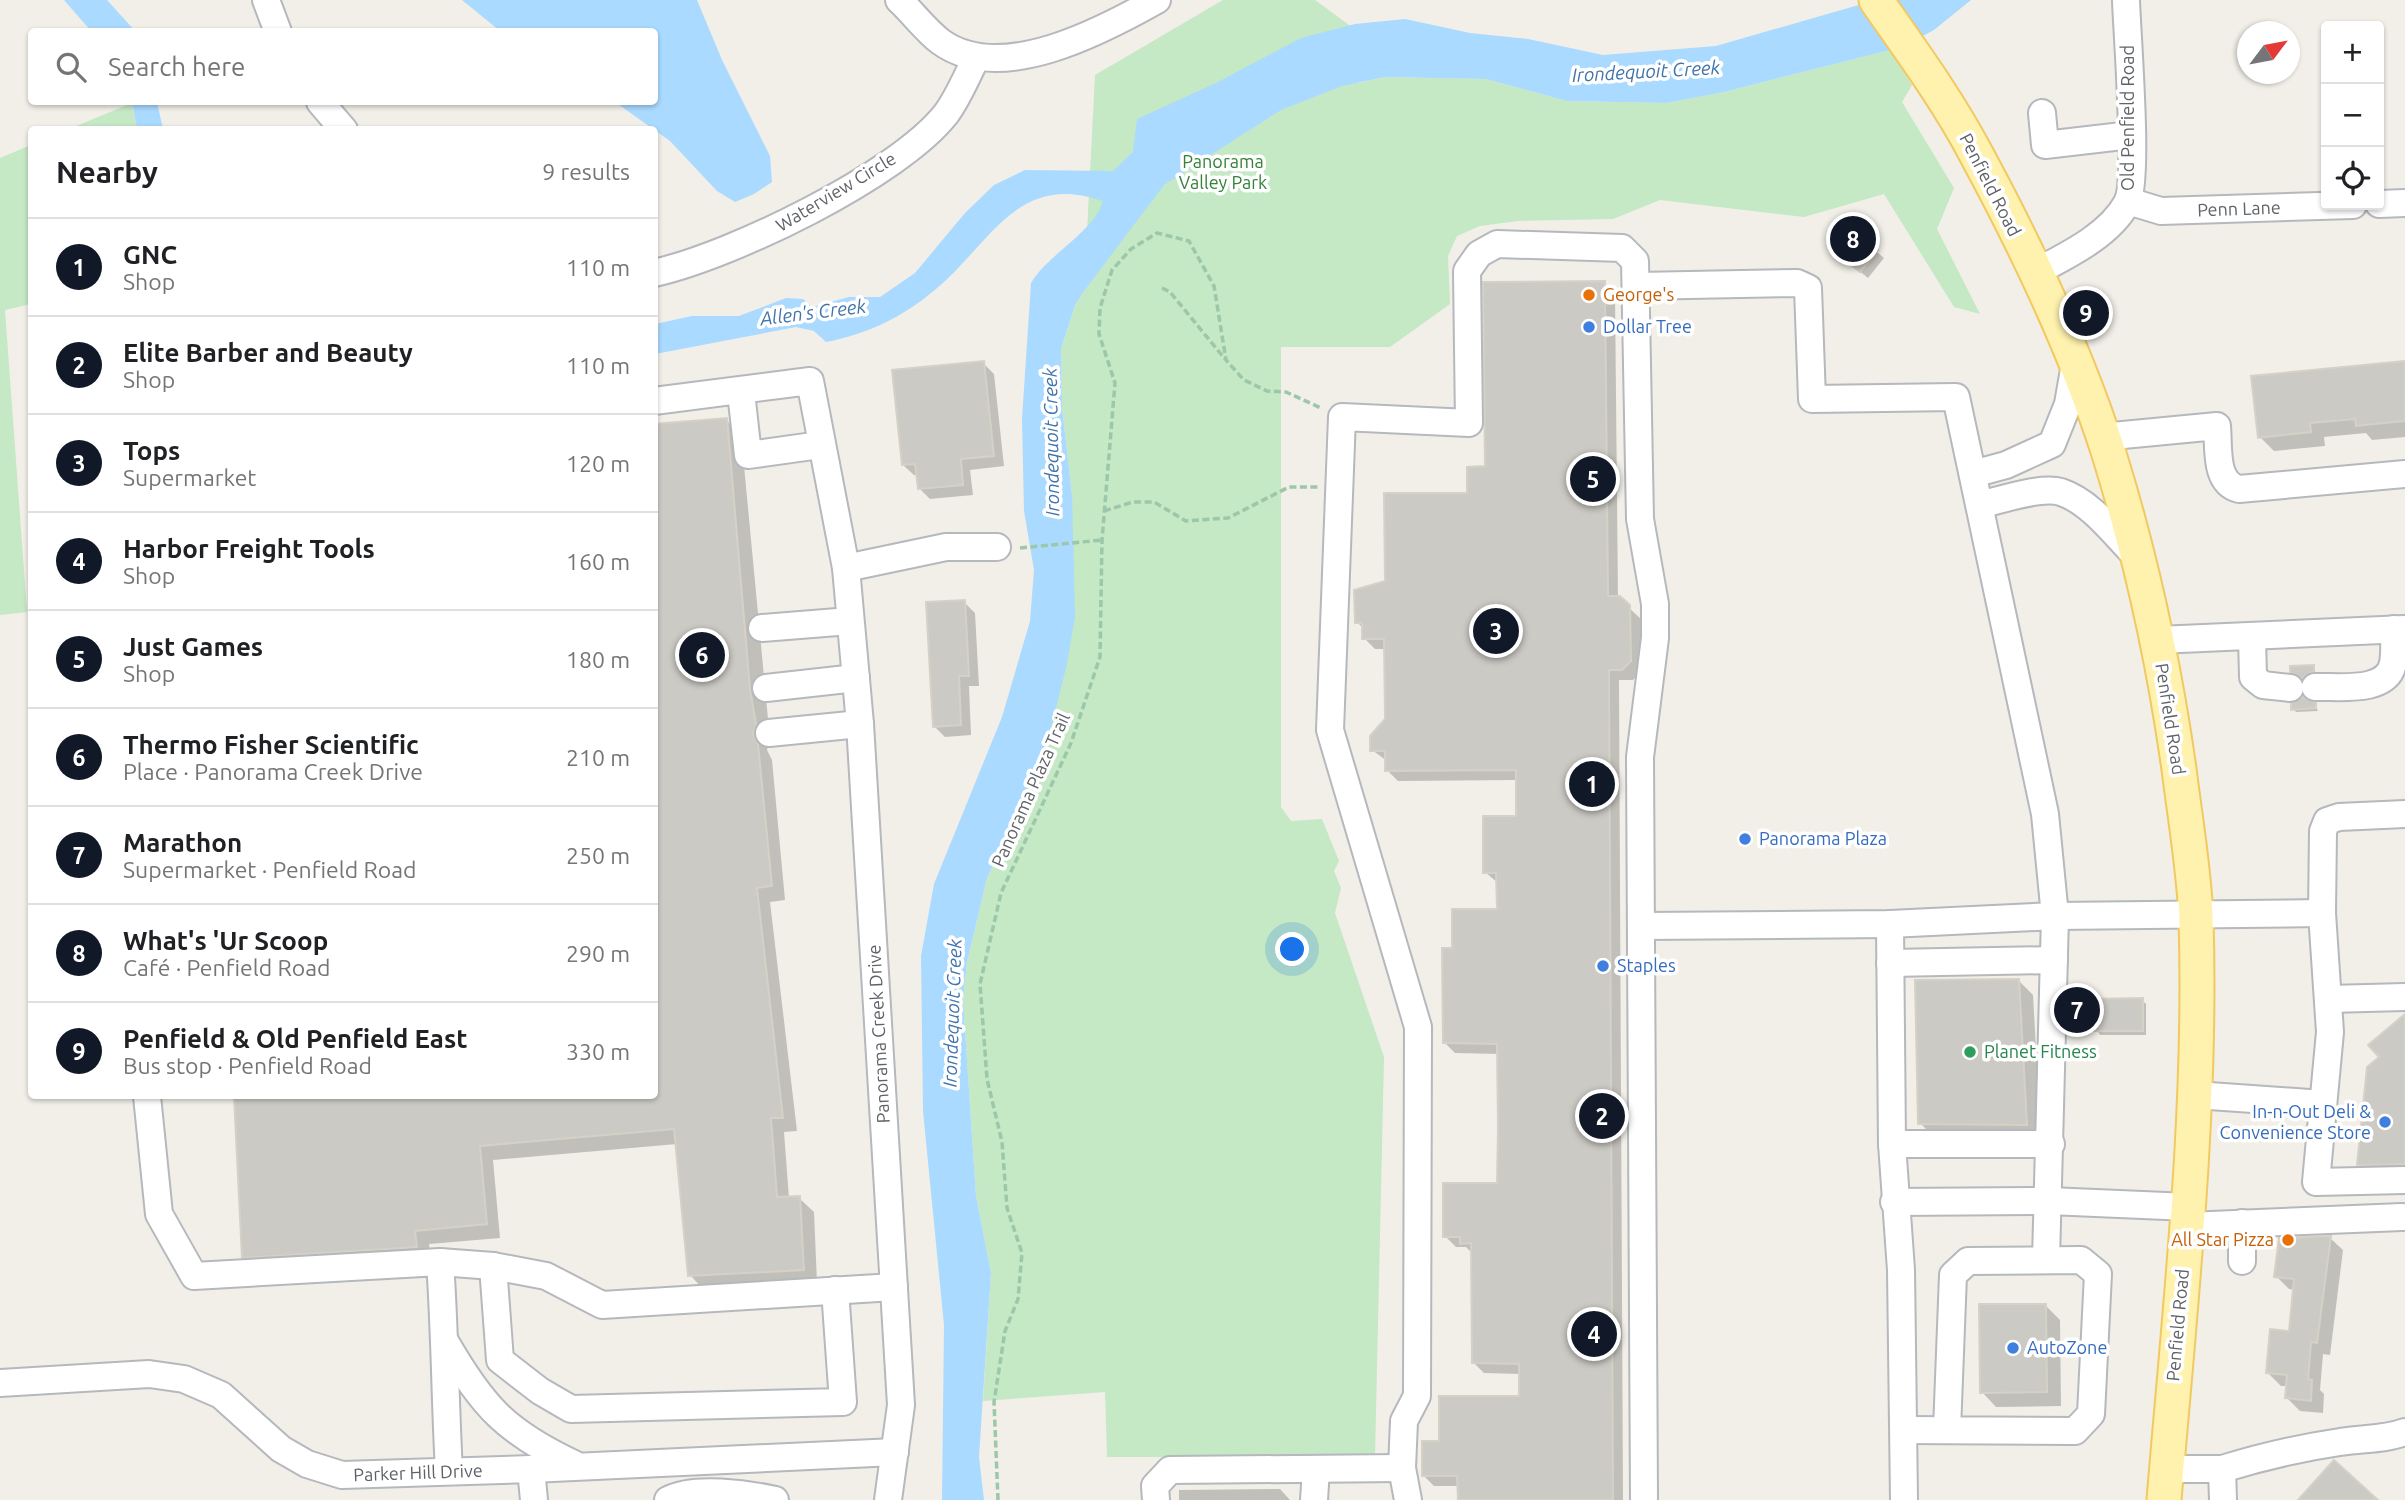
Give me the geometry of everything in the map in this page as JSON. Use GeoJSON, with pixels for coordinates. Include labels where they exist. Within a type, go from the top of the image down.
{"type":"FeatureCollection","features":[{"type":"Feature","properties":{"kind":"main road","name":"Penfield Road"},"geometry":{"type":"LineString","coordinates":[[1876,0],[1923,68],[1974,150],[2076,364],[2102,437],[2158,640],[2174,737],[2196,913],[2195,1095],[2188,1216],[2165,1484]]}},
{"type":"Feature","properties":{"kind":"street"},"geometry":{"type":"LineString","coordinates":[[266,0],[276,28]]}},
{"type":"Feature","properties":{"kind":"street"},"geometry":{"type":"LineString","coordinates":[[900,0],[942,42],[976,58],[1048,51],[1117,22],[1157,0]]}},
{"type":"Feature","properties":{"kind":"street","name":"Old Penfield Road"},"geometry":{"type":"LineString","coordinates":[[2034,273],[2089,241],[2128,201],[2130,135],[2126,0]]}},
{"type":"Feature","properties":{"kind":"street","name":"Waterview Circle"},"geometry":{"type":"LineString","coordinates":[[658,272],[773,231],[874,172],[918,142],[946,113],[976,58]]}},
{"type":"Feature","properties":{"kind":"street"},"geometry":{"type":"LineString","coordinates":[[323,105],[341,126]]}},
{"type":"Feature","properties":{"kind":"street"},"geometry":{"type":"LineString","coordinates":[[2042,113],[2045,145],[2130,135]]}},
{"type":"Feature","properties":{"kind":"street","name":"Penn Lane"},"geometry":{"type":"LineString","coordinates":[[2128,201],[2161,211],[2321,206]]}},
{"type":"Feature","properties":{"kind":"street"},"geometry":{"type":"LineString","coordinates":[[2384,204],[2405,203]]}},
{"type":"Feature","properties":{"kind":"street"},"geometry":{"type":"LineString","coordinates":[[1408,1500],[1402,1468],[1404,1421],[1416,1396],[1418,1027],[1330,730],[1342,417],[1469,423],[1467,271],[1479,254],[1497,244],[1622,248],[1635,261],[1640,519],[1655,604],[1655,638],[1640,757],[1644,1500]]}},
{"type":"Feature","properties":{"kind":"street"},"geometry":{"type":"LineString","coordinates":[[1637,286],[1797,283],[1808,288],[1812,399],[1956,397],[2045,814],[2055,916],[2046,1260]]}},
{"type":"Feature","properties":{"kind":"street"},"geometry":{"type":"LineString","coordinates":[[1973,474],[2006,465],[2052,444],[2068,404],[2076,364]]}},
{"type":"Feature","properties":{"kind":"street","name":"Panorama Creek Drive"},"geometry":{"type":"LineString","coordinates":[[741,392],[810,382],[820,445],[846,568],[860,723],[901,1405],[888,1500]]}},
{"type":"Feature","properties":{"kind":"street"},"geometry":{"type":"LineString","coordinates":[[658,401],[741,392],[748,455],[820,445]]}},
{"type":"Feature","properties":{"kind":"street"},"geometry":{"type":"LineString","coordinates":[[2102,437],[2217,426],[2222,478],[2229,486],[2239,489],[2405,474]]}},
{"type":"Feature","properties":{"kind":"street"},"geometry":{"type":"LineString","coordinates":[[1980,505],[2021,495],[2060,492],[2090,509],[2136,556]]}},
{"type":"Feature","properties":{"kind":"street"},"geometry":{"type":"LineString","coordinates":[[846,568],[946,547],[997,547]]}},
{"type":"Feature","properties":{"kind":"street"},"geometry":{"type":"LineString","coordinates":[[762,628],[850,621]]}},
{"type":"Feature","properties":{"kind":"street"},"geometry":{"type":"LineString","coordinates":[[2158,640],[2399,629],[2393,664],[2387,677],[2377,684],[2303,687],[2263,685],[2253,677],[2252,637]]}},
{"type":"Feature","properties":{"kind":"street"},"geometry":{"type":"LineString","coordinates":[[766,688],[856,678]]}},
{"type":"Feature","properties":{"kind":"street"},"geometry":{"type":"LineString","coordinates":[[769,733],[860,723]]}},
{"type":"Feature","properties":{"kind":"street"},"geometry":{"type":"LineString","coordinates":[[2405,814],[2339,817],[2328,821],[2322,831],[2322,913],[2330,1032],[2316,1182],[2405,1180]]}},
{"type":"Feature","properties":{"kind":"street"},"geometry":{"type":"LineString","coordinates":[[1642,926],[1890,924],[2055,916],[2322,913]]}},
{"type":"Feature","properties":{"kind":"street"},"geometry":{"type":"LineString","coordinates":[[1890,924],[1892,1144],[1894,1202],[1901,1270],[1904,1500]]}},
{"type":"Feature","properties":{"kind":"street"},"geometry":{"type":"LineString","coordinates":[[1890,963],[2054,960]]}},
{"type":"Feature","properties":{"kind":"street"},"geometry":{"type":"LineString","coordinates":[[2329,999],[2405,997]]}},
{"type":"Feature","properties":{"kind":"street"},"geometry":{"type":"LineString","coordinates":[[2195,1095],[2323,1104]]}},
{"type":"Feature","properties":{"kind":"street"},"geometry":{"type":"LineString","coordinates":[[147,1099],[159,1214],[194,1276],[440,1262],[493,1266],[546,1276],[602,1305],[894,1287]]}},
{"type":"Feature","properties":{"kind":"street"},"geometry":{"type":"LineString","coordinates":[[1892,1144],[2050,1144]]}},
{"type":"Feature","properties":{"kind":"street"},"geometry":{"type":"LineString","coordinates":[[1894,1202],[2049,1200],[2242,1223],[2402,1217]]}},
{"type":"Feature","properties":{"kind":"street"},"geometry":{"type":"LineString","coordinates":[[2242,1223],[2242,1261]]}},
{"type":"Feature","properties":{"kind":"street"},"geometry":{"type":"LineString","coordinates":[[1904,1430],[2075,1431],[2091,1414],[2098,1274],[2081,1260],[2046,1260],[1968,1261],[1953,1275],[1947,1430]]}},
{"type":"Feature","properties":{"kind":"street"},"geometry":{"type":"LineString","coordinates":[[440,1262],[446,1343],[443,1365],[449,1471]]}},
{"type":"Feature","properties":{"kind":"street"},"geometry":{"type":"LineString","coordinates":[[493,1266],[500,1360],[540,1391],[571,1409],[843,1402],[835,1290]]}},
{"type":"Feature","properties":{"kind":"street"},"geometry":{"type":"LineString","coordinates":[[446,1343],[473,1389],[504,1424],[539,1448],[578,1466]]}},
{"type":"Feature","properties":{"kind":"street","name":"Parker Hill Drive"},"geometry":{"type":"LineString","coordinates":[[0,1383],[149,1374],[184,1379],[221,1395],[281,1449],[307,1464],[342,1475],[895,1452]]}},
{"type":"Feature","properties":{"kind":"street"},"geometry":{"type":"LineString","coordinates":[[2165,1484],[2273,1453],[2343,1441],[2391,1437],[2405,1432]]}},
{"type":"Feature","properties":{"kind":"street"},"geometry":{"type":"LineString","coordinates":[[1156,1500],[1155,1486],[1170,1470],[1402,1468]]}},
{"type":"Feature","properties":{"kind":"street"},"geometry":{"type":"LineString","coordinates":[[531,1469],[534,1500]]}},
{"type":"Feature","properties":{"kind":"street"},"geometry":{"type":"LineString","coordinates":[[1314,1500],[1315,1469]]}},
{"type":"Feature","properties":{"kind":"street"},"geometry":{"type":"LineString","coordinates":[[2222,1469],[2223,1500]]}},
{"type":"Feature","properties":{"kind":"street"},"geometry":{"type":"LineString","coordinates":[[668,1500],[692,1494],[747,1494],[775,1500]]}},
{"type":"Feature","properties":{"kind":"path","name":"Panorama Plaza Trail"},"geometry":{"type":"LineString","coordinates":[[998,1500],[994,1402],[1005,1331],[1018,1299],[1022,1253],[1007,1208],[1002,1142],[987,1079],[980,984],[1001,893],[1071,743],[1100,657],[1102,540],[1115,383],[1099,334],[1100,309],[1112,270],[1131,249],[1157,233],[1189,241],[1214,286],[1226,360]]}},
{"type":"Feature","properties":{"kind":"path"},"geometry":{"type":"LineString","coordinates":[[1161,288],[1170,292],[1244,380],[1267,391],[1286,392],[1342,417]]}},
{"type":"Feature","properties":{"kind":"path"},"geometry":{"type":"LineString","coordinates":[[1104,511],[1133,502],[1154,502],[1185,521],[1228,518],[1289,487],[1339,487]]}},
{"type":"Feature","properties":{"kind":"path"},"geometry":{"type":"LineString","coordinates":[[1027,548],[1102,540]]}},
{"type":"Feature","properties":{"kind":"green space","name":"Panorama Valley Park"},"geometry":{"type":"Polygon","coordinates":[[[1223,0],[1315,0],[1360,33],[1358,83],[1385,77],[1486,79],[1567,101],[1666,103],[1724,92],[1890,50],[1912,85],[1902,102],[1954,188],[1937,229],[1980,314],[1954,307],[1884,194],[1804,217],[1660,200],[1613,219],[1518,221],[1480,226],[1457,236],[1448,256],[1450,304],[1390,347],[1281,347],[1281,807],[1291,821],[1322,819],[1339,861],[1334,871],[1341,888],[1335,913],[1384,1057],[1375,1457],[1107,1457],[1105,1392],[983,1401],[991,1273],[976,1196],[963,1001],[967,962],[987,878],[1025,798],[1049,736],[1072,537],[1072,495],[1062,407],[1061,349],[1075,305],[1084,291],[1095,75],[1223,0]]]}},
{"type":"Feature","properties":{"kind":"green space"},"geometry":{"type":"Polygon","coordinates":[[[132,105],[136,126],[76,126],[132,105]]]}},
{"type":"Feature","properties":{"kind":"green space"},"geometry":{"type":"Polygon","coordinates":[[[28,146],[28,305],[5,310],[27,612],[0,615],[0,158],[28,146]]]}},
{"type":"Feature","properties":{"kind":"water"},"geometry":{"type":"Polygon","coordinates":[[[64,0],[107,0],[132,28],[88,28],[64,0]]]}},
{"type":"Feature","properties":{"kind":"water"},"geometry":{"type":"Polygon","coordinates":[[[462,0],[697,0],[722,60],[770,156],[772,182],[735,202],[717,191],[670,141],[658,132],[658,126],[649,126],[619,105],[658,105],[658,28],[496,28],[462,0]]]}},
{"type":"Feature","properties":{"kind":"water"},"geometry":{"type":"Polygon","coordinates":[[[1876,0],[1971,0],[1934,30],[1902,47],[1724,92],[1666,103],[1567,101],[1486,79],[1385,77],[1342,86],[1281,110],[1164,185],[1075,305],[1061,349],[1062,407],[1072,495],[1075,616],[1067,664],[1049,736],[1025,798],[987,878],[967,962],[963,1000],[976,1196],[991,1273],[979,1457],[984,1500],[942,1500],[944,1325],[923,1111],[921,956],[934,884],[1002,717],[1030,621],[1034,570],[1024,511],[1022,419],[1031,283],[1048,262],[1090,223],[1103,201],[1073,194],[1048,196],[1027,204],[1008,216],[924,299],[884,323],[841,339],[826,342],[814,331],[796,327],[658,353],[658,323],[692,316],[739,316],[786,298],[803,299],[812,307],[849,297],[880,297],[915,273],[965,213],[994,185],[1025,170],[1113,171],[1133,152],[1137,119],[1216,83],[1301,38],[1355,24],[1405,19],[1470,33],[1528,39],[1603,55],[1716,46],[1876,0]]]}},
{"type":"Feature","properties":{"kind":"water"},"geometry":{"type":"Polygon","coordinates":[[[133,105],[158,105],[162,126],[136,126],[133,105]]]}},
{"type":"Feature","properties":{"kind":"building"},"geometry":{"type":"Polygon","coordinates":[[[1851,228],[1878,250],[1860,272],[1833,250],[1851,228]]]}},
{"type":"Feature","properties":{"kind":"building"},"geometry":{"type":"Polygon","coordinates":[[[1605,281],[1608,596],[1620,596],[1630,605],[1631,661],[1622,670],[1609,670],[1613,1500],[1458,1500],[1457,1476],[1422,1476],[1422,1441],[1439,1441],[1439,1396],[1519,1396],[1519,1364],[1472,1363],[1471,1243],[1460,1244],[1460,1237],[1443,1237],[1443,1183],[1497,1183],[1498,1129],[1497,1044],[1443,1043],[1442,948],[1452,948],[1452,909],[1497,909],[1496,873],[1483,873],[1483,816],[1516,816],[1516,770],[1385,771],[1385,751],[1370,751],[1370,736],[1385,719],[1384,639],[1362,639],[1362,623],[1355,623],[1354,590],[1385,581],[1384,493],[1467,493],[1467,467],[1485,466],[1483,282],[1605,281]]]}},
{"type":"Feature","properties":{"kind":"building"},"geometry":{"type":"Polygon","coordinates":[[[984,361],[994,456],[961,459],[963,485],[918,489],[915,464],[902,465],[892,370],[984,361]]]}},
{"type":"Feature","properties":{"kind":"building"},"geometry":{"type":"Polygon","coordinates":[[[2405,361],[2405,421],[2356,426],[2355,419],[2310,423],[2311,432],[2258,438],[2251,376],[2405,361]]]}},
{"type":"Feature","properties":{"kind":"building"},"geometry":{"type":"Polygon","coordinates":[[[727,418],[750,689],[756,724],[753,734],[758,744],[772,886],[757,888],[783,1118],[771,1118],[777,1197],[800,1196],[804,1270],[688,1276],[674,1129],[480,1146],[487,1224],[415,1231],[417,1247],[242,1258],[234,1099],[658,1099],[658,424],[727,418]]]}},
{"type":"Feature","properties":{"kind":"building"},"geometry":{"type":"Polygon","coordinates":[[[965,600],[969,676],[959,676],[961,725],[933,727],[926,602],[965,600]]]}},
{"type":"Feature","properties":{"kind":"building"},"geometry":{"type":"Polygon","coordinates":[[[2314,665],[2314,671],[2302,678],[2290,672],[2290,666],[2314,665]]]}},
{"type":"Feature","properties":{"kind":"building"},"geometry":{"type":"Polygon","coordinates":[[[2303,697],[2316,703],[2316,708],[2291,710],[2291,703],[2303,697]]]}},
{"type":"Feature","properties":{"kind":"building","name":"Planet Fitness"},"geometry":{"type":"Polygon","coordinates":[[[2019,979],[2027,1125],[1918,1124],[1915,980],[2019,979]]]}},
{"type":"Feature","properties":{"kind":"building"},"geometry":{"type":"Polygon","coordinates":[[[2069,995],[2087,995],[2087,999],[2143,998],[2143,1031],[2094,1031],[2094,1025],[2068,1025],[2069,995]]]}},
{"type":"Feature","properties":{"kind":"building"},"geometry":{"type":"Polygon","coordinates":[[[2405,1014],[2405,1164],[2357,1165],[2367,1067],[2379,1057],[2368,1045],[2405,1014]]]}},
{"type":"Feature","properties":{"kind":"building"},"geometry":{"type":"Polygon","coordinates":[[[2331,1236],[2317,1343],[2311,1342],[2308,1379],[2312,1380],[2311,1401],[2285,1398],[2287,1375],[2266,1373],[2270,1329],[2289,1331],[2294,1279],[2274,1277],[2279,1238],[2331,1236]]]}},
{"type":"Feature","properties":{"kind":"building","name":"AutoZone"},"geometry":{"type":"Polygon","coordinates":[[[1979,1304],[2046,1304],[2047,1392],[1980,1393],[1979,1304]]]}},
{"type":"Feature","properties":{"kind":"building"},"geometry":{"type":"Polygon","coordinates":[[[2334,1460],[2378,1500],[2298,1500],[2334,1460]]]}},
{"type":"Feature","properties":{"kind":"place","name":"What's 'Ur Scoop"},"geometry":{"type":"Point","coordinates":[1853,239]}},
{"type":"Feature","properties":{"kind":"place","name":"George's"},"geometry":{"type":"Point","coordinates":[1589,295]}},
{"type":"Feature","properties":{"kind":"place","name":"Penfield & Old Penfield East"},"geometry":{"type":"Point","coordinates":[2086,313]}},
{"type":"Feature","properties":{"kind":"place","name":"Dollar Tree"},"geometry":{"type":"Point","coordinates":[1589,327]}},
{"type":"Feature","properties":{"kind":"place","name":"Just Games"},"geometry":{"type":"Point","coordinates":[1593,479]}},
{"type":"Feature","properties":{"kind":"place","name":"Tops"},"geometry":{"type":"Point","coordinates":[1496,631]}},
{"type":"Feature","properties":{"kind":"place","name":"Thermo Fisher Scientific"},"geometry":{"type":"Point","coordinates":[702,655]}},
{"type":"Feature","properties":{"kind":"place","name":"GNC"},"geometry":{"type":"Point","coordinates":[1592,784]}},
{"type":"Feature","properties":{"kind":"place","name":"Panorama Plaza"},"geometry":{"type":"Point","coordinates":[1745,839]}},
{"type":"Feature","properties":{"kind":"place","name":"Staples"},"geometry":{"type":"Point","coordinates":[1603,966]}},
{"type":"Feature","properties":{"kind":"place","name":"Marathon"},"geometry":{"type":"Point","coordinates":[2077,1010]}},
{"type":"Feature","properties":{"kind":"place","name":"Planet Fitness"},"geometry":{"type":"Point","coordinates":[1970,1052]}},
{"type":"Feature","properties":{"kind":"place","name":"Elite Barber and Beauty"},"geometry":{"type":"Point","coordinates":[1602,1116]}},
{"type":"Feature","properties":{"kind":"place","name":"In-n-Out Deli & Convenience Store"},"geometry":{"type":"Point","coordinates":[2385,1122]}},
{"type":"Feature","properties":{"kind":"place","name":"All Star Pizza"},"geometry":{"type":"Point","coordinates":[2288,1240]}},
{"type":"Feature","properties":{"kind":"place","name":"Harbor Freight Tools"},"geometry":{"type":"Point","coordinates":[1594,1334]}},
{"type":"Feature","properties":{"kind":"place","name":"AutoZone"},"geometry":{"type":"Point","coordinates":[2013,1348]}},
{"type":"Feature","properties":{"kind":"water label","name":"Irondequoit Creek"},"geometry":{"type":"Point","coordinates":[1646,71]}},
{"type":"Feature","properties":{"kind":"water label","name":"Allen's Creek"},"geometry":{"type":"Point","coordinates":[813,312]}},
{"type":"Feature","properties":{"kind":"water label","name":"Irondequoit Creek"},"geometry":{"type":"Point","coordinates":[1051,442]}},
{"type":"Feature","properties":{"kind":"water label","name":"Irondequoit Creek"},"geometry":{"type":"Point","coordinates":[952,1013]}}]}
